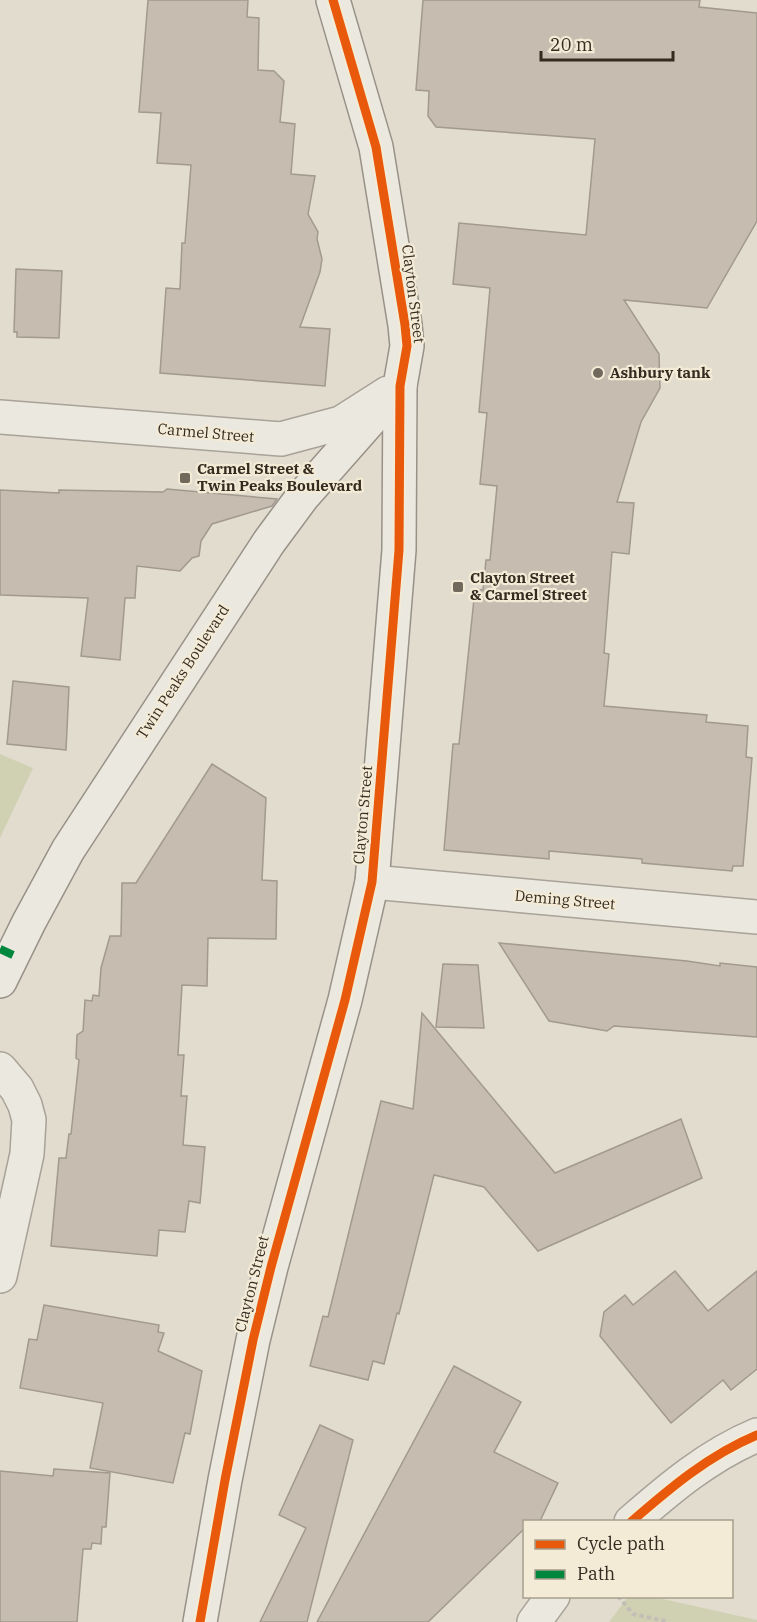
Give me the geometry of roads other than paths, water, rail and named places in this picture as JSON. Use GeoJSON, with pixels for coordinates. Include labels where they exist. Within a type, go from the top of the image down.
{"type":"FeatureCollection","features":[{"type":"Feature","properties":{"kind":"main road","name":"Clayton Street"},"geometry":{"type":"LineString","coordinates":[[201,1622],[225,1480],[253,1340],[345,1000],[372,882],[399,550],[400,386],[407,346],[378,158],[339,8]]}},
{"type":"Feature","properties":{"kind":"main road","name":"Carmel Street"},"geometry":{"type":"LineString","coordinates":[[0,417],[281,439],[341,423],[400,386]]}},
{"type":"Feature","properties":{"kind":"main road","name":"Twin Peaks Boulevard"},"geometry":{"type":"LineString","coordinates":[[0,981],[28,922],[68,850],[263,551],[303,496],[400,386]]}},
{"type":"Feature","properties":{"kind":"main road","name":"Deming Street"},"geometry":{"type":"LineString","coordinates":[[372,882],[757,917]]}},
{"type":"Feature","properties":{"kind":"main road"},"geometry":{"type":"LineString","coordinates":[[0,1069],[17,1089],[29,1120],[27,1154],[0,1276]]}},
{"type":"Feature","properties":{"kind":"main road"},"geometry":{"type":"LineString","coordinates":[[632,1520],[688,1473],[740,1442],[757,1435]]}},
{"type":"Feature","properties":{"kind":"main road"},"geometry":{"type":"LineString","coordinates":[[534,1622],[552,1598]]}},
{"type":"Feature","properties":{"kind":"place","name":"Ashbury tank"},"geometry":{"type":"Point","coordinates":[598,373]}},
{"type":"Feature","properties":{"kind":"place","name":"Carmel Street & Twin Peaks Boulevard"},"geometry":{"type":"Point","coordinates":[185,478]}},
{"type":"Feature","properties":{"kind":"place","name":"Clayton Street & Carmel Street"},"geometry":{"type":"Point","coordinates":[458,587]}}]}
